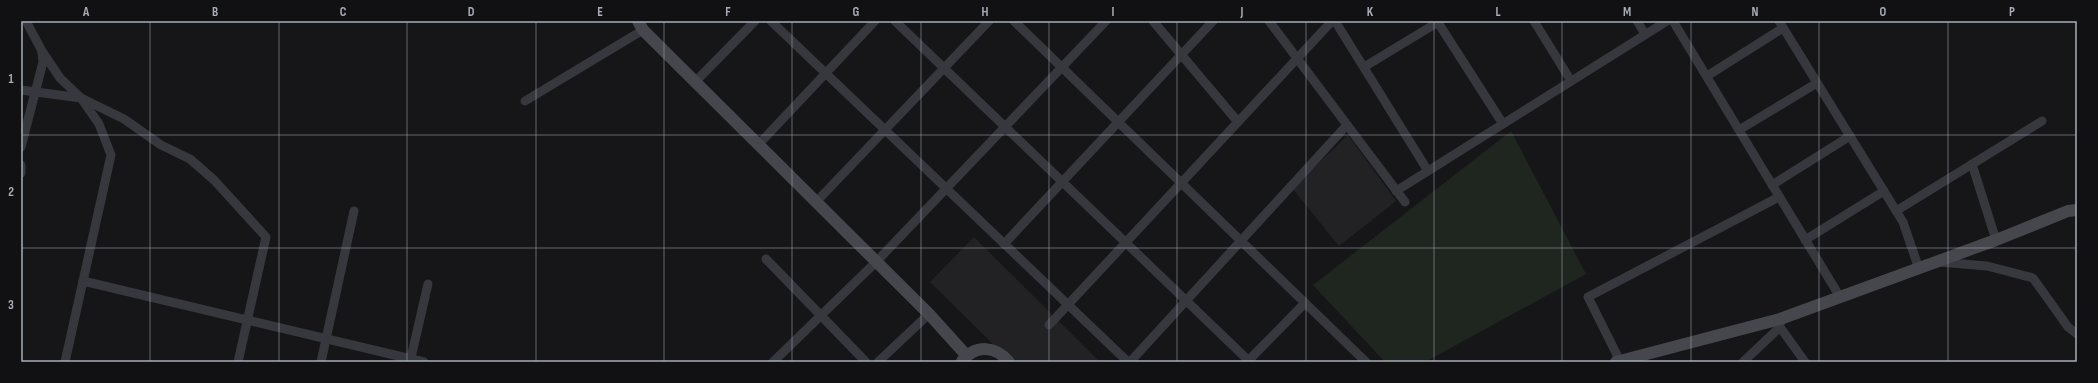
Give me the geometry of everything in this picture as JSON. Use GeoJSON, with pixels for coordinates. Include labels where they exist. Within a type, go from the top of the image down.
{"type":"FeatureCollection","features":[{"type":"Feature","properties":{"kind":"main road"},"geometry":{"type":"LineString","coordinates":[[640,25],[929,314],[964,359],[973,351],[989,349],[1003,355],[1010,362]]}},
{"type":"Feature","properties":{"kind":"main road"},"geometry":{"type":"LineString","coordinates":[[1618,362],[1780,323],[1840,298],[1996,240],[2068,211],[2077,210]]}},
{"type":"Feature","properties":{"kind":"street"},"geometry":{"type":"LineString","coordinates":[[26,21],[42,51],[60,78],[81,98],[99,124],[111,155],[65,362]]}},
{"type":"Feature","properties":{"kind":"street"},"geometry":{"type":"LineString","coordinates":[[696,81],[755,21]]}},
{"type":"Feature","properties":{"kind":"street"},"geometry":{"type":"LineString","coordinates":[[771,21],[1129,362],[1347,125]]}},
{"type":"Feature","properties":{"kind":"street"},"geometry":{"type":"LineString","coordinates":[[759,144],[875,21]]}},
{"type":"Feature","properties":{"kind":"street"},"geometry":{"type":"LineString","coordinates":[[895,21],[1249,362],[1305,303]]}},
{"type":"Feature","properties":{"kind":"street"},"geometry":{"type":"LineString","coordinates":[[817,201],[989,21]]}},
{"type":"Feature","properties":{"kind":"street"},"geometry":{"type":"LineString","coordinates":[[1014,21],[1366,362]]}},
{"type":"Feature","properties":{"kind":"street"},"geometry":{"type":"LineString","coordinates":[[773,362],[877,261],[1106,21]]}},
{"type":"Feature","properties":{"kind":"street"},"geometry":{"type":"LineString","coordinates":[[1152,21],[1238,122]]}},
{"type":"Feature","properties":{"kind":"street"},"geometry":{"type":"LineString","coordinates":[[1004,244],[1213,21]]}},
{"type":"Feature","properties":{"kind":"street"},"geometry":{"type":"LineString","coordinates":[[1269,21],[1405,202]]}},
{"type":"Feature","properties":{"kind":"street"},"geometry":{"type":"LineString","coordinates":[[1049,325],[1332,21]]}},
{"type":"Feature","properties":{"kind":"street"},"geometry":{"type":"LineString","coordinates":[[1335,21],[1428,171]]}},
{"type":"Feature","properties":{"kind":"street"},"geometry":{"type":"LineString","coordinates":[[1364,67],[1439,21],[1503,124]]}},
{"type":"Feature","properties":{"kind":"street"},"geometry":{"type":"LineString","coordinates":[[1534,21],[1571,81]]}},
{"type":"Feature","properties":{"kind":"street"},"geometry":{"type":"LineString","coordinates":[[1637,21],[1646,34]]}},
{"type":"Feature","properties":{"kind":"street"},"geometry":{"type":"LineString","coordinates":[[1396,191],[1667,21]]}},
{"type":"Feature","properties":{"kind":"street"},"geometry":{"type":"LineString","coordinates":[[1674,21],[1840,298]]}},
{"type":"Feature","properties":{"kind":"street"},"geometry":{"type":"LineString","coordinates":[[1707,76],[1780,23],[1903,222],[1919,268]]}},
{"type":"Feature","properties":{"kind":"street"},"geometry":{"type":"LineString","coordinates":[[525,101],[640,25]]}},
{"type":"Feature","properties":{"kind":"street"},"geometry":{"type":"LineString","coordinates":[[21,147],[43,62],[42,51]]}},
{"type":"Feature","properties":{"kind":"street"},"geometry":{"type":"LineString","coordinates":[[1739,130],[1817,83]]}},
{"type":"Feature","properties":{"kind":"street"},"geometry":{"type":"LineString","coordinates":[[21,90],[81,98],[124,119],[161,145],[190,159],[214,180],[266,237],[238,362]]}},
{"type":"Feature","properties":{"kind":"street"},"geometry":{"type":"LineString","coordinates":[[1896,211],[2042,120]]}},
{"type":"Feature","properties":{"kind":"street"},"geometry":{"type":"LineString","coordinates":[[1772,185],[1850,136]]}},
{"type":"Feature","properties":{"kind":"street"},"geometry":{"type":"LineString","coordinates":[[1972,164],[1996,240]]}},
{"type":"Feature","properties":{"kind":"street"},"geometry":{"type":"LineString","coordinates":[[21,165],[21,173]]}},
{"type":"Feature","properties":{"kind":"street"},"geometry":{"type":"LineString","coordinates":[[1805,240],[1884,191]]}},
{"type":"Feature","properties":{"kind":"street"},"geometry":{"type":"LineString","coordinates":[[1618,362],[1588,297],[1779,197]]}},
{"type":"Feature","properties":{"kind":"street"},"geometry":{"type":"LineString","coordinates":[[321,362],[354,211]]}},
{"type":"Feature","properties":{"kind":"street"},"geometry":{"type":"LineString","coordinates":[[766,259],[866,362]]}},
{"type":"Feature","properties":{"kind":"street"},"geometry":{"type":"LineString","coordinates":[[1938,262],[1987,266],[2033,278],[2068,327],[2077,334]]}},
{"type":"Feature","properties":{"kind":"street"},"geometry":{"type":"LineString","coordinates":[[83,281],[424,362]]}},
{"type":"Feature","properties":{"kind":"street"},"geometry":{"type":"LineString","coordinates":[[411,360],[428,284]]}},
{"type":"Feature","properties":{"kind":"street"},"geometry":{"type":"LineString","coordinates":[[878,362],[929,314]]}},
{"type":"Feature","properties":{"kind":"street"},"geometry":{"type":"LineString","coordinates":[[1743,362],[1780,323],[1805,362]]}},
{"type":"Feature","properties":{"kind":"shaded area"},"geometry":{"type":"Polygon","coordinates":[[[1511,131],[1586,274],[1425,362],[1385,362],[1313,285],[1511,131]]]}},
{"type":"Feature","properties":{"kind":"shaded area"},"geometry":{"type":"Polygon","coordinates":[[[1348,135],[1396,201],[1339,246],[1292,188],[1348,135]]]}},
{"type":"Feature","properties":{"kind":"shaded area"},"geometry":{"type":"Polygon","coordinates":[[[974,237],[1100,362],[1011,362],[930,282],[974,237]]]}}]}
